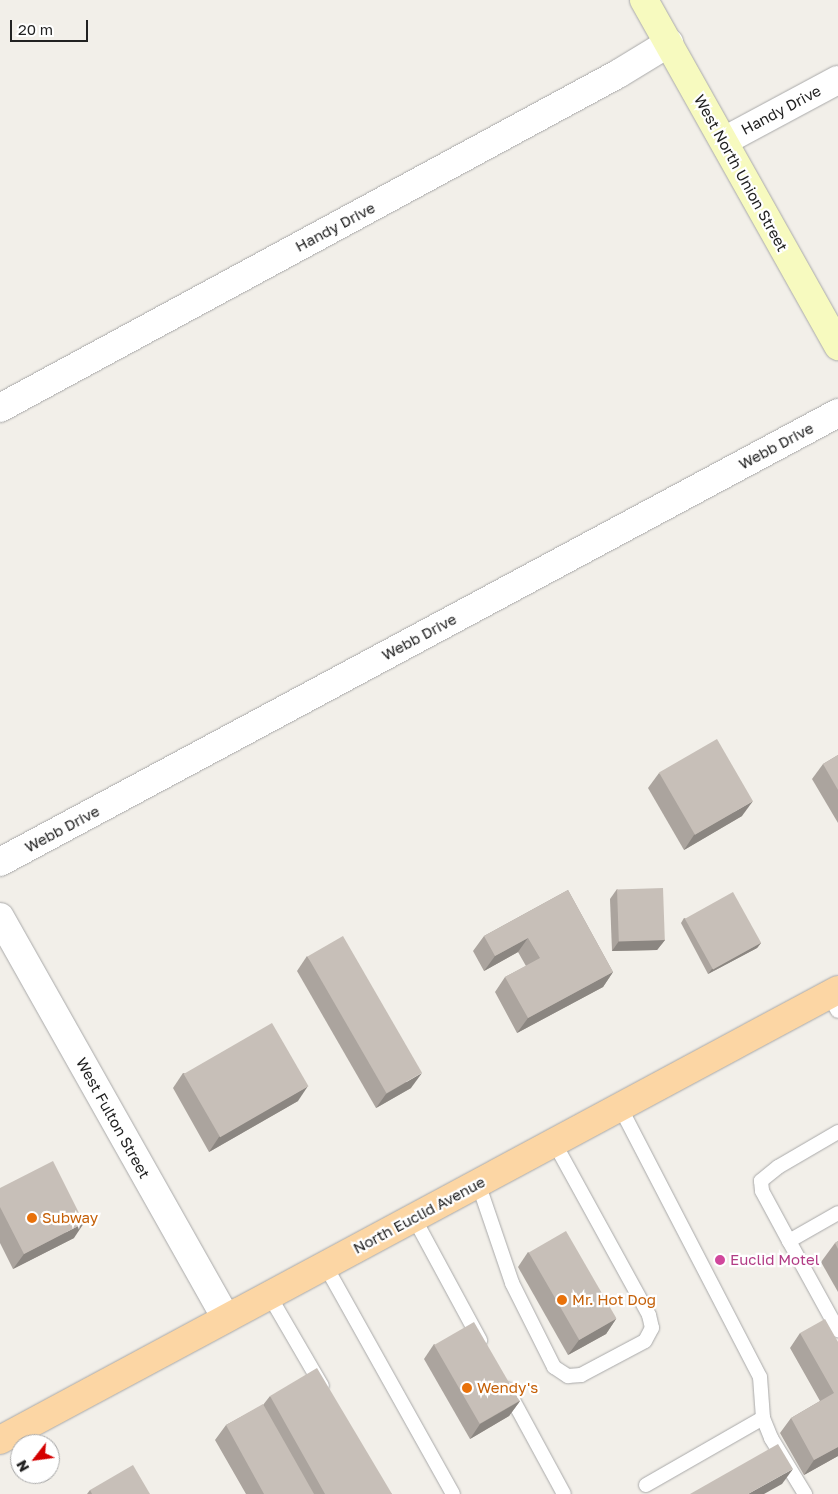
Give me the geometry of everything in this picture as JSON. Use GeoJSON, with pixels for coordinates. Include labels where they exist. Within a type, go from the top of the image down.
{"type":"FeatureCollection","features":[{"type":"Feature","properties":{"kind":"main road","name":"North Euclid Avenue"},"geometry":{"type":"LineString","coordinates":[[0,1440],[620,1107],[835,999]]}},
{"type":"Feature","properties":{"kind":"street","name":"West North Union Street"},"geometry":{"type":"LineString","coordinates":[[644,0],[838,346]]}},
{"type":"Feature","properties":{"kind":"street","name":"Handy Drive"},"geometry":{"type":"LineString","coordinates":[[0,408],[609,79],[669,43]]}},
{"type":"Feature","properties":{"kind":"street","name":"Handy Drive"},"geometry":{"type":"LineString","coordinates":[[724,141],[838,80]]}},
{"type":"Feature","properties":{"kind":"street","name":"Webb Drive"},"geometry":{"type":"LineString","coordinates":[[0,862],[838,413]]}},
{"type":"Feature","properties":{"kind":"street","name":"West Fulton Street"},"geometry":{"type":"LineString","coordinates":[[0,917],[226,1318]]}},
{"type":"Feature","properties":{"kind":"lane"},"geometry":{"type":"LineString","coordinates":[[620,1107],[760,1377],[763,1418],[771,1438],[805,1494]]}},
{"type":"Feature","properties":{"kind":"lane"},"geometry":{"type":"LineString","coordinates":[[838,1132],[778,1167],[761,1181],[762,1191],[838,1330]]}},
{"type":"Feature","properties":{"kind":"lane"},"geometry":{"type":"LineString","coordinates":[[478,1183],[512,1283],[554,1367],[568,1376],[581,1375],[637,1345],[645,1340],[652,1328],[649,1315],[554,1142]]}},
{"type":"Feature","properties":{"kind":"lane"},"geometry":{"type":"LineString","coordinates":[[789,1241],[838,1213]]}},
{"type":"Feature","properties":{"kind":"lane"},"geometry":{"type":"LineString","coordinates":[[414,1218],[489,1356]]}},
{"type":"Feature","properties":{"kind":"lane"},"geometry":{"type":"LineString","coordinates":[[326,1265],[453,1494]]}},
{"type":"Feature","properties":{"kind":"lane"},"geometry":{"type":"LineString","coordinates":[[269,1295],[329,1399]]}},
{"type":"Feature","properties":{"kind":"lane"},"geometry":{"type":"LineString","coordinates":[[498,1373],[564,1494]]}},
{"type":"Feature","properties":{"kind":"lane"},"geometry":{"type":"LineString","coordinates":[[646,1485],[763,1418]]}},
{"type":"Feature","properties":{"kind":"building"},"geometry":{"type":"Polygon","coordinates":[[[717,739],[753,801],[695,835],[659,772],[717,739]]]}},
{"type":"Feature","properties":{"kind":"building"},"geometry":{"type":"Polygon","coordinates":[[[838,755],[838,790],[823,764],[838,755]]]}},
{"type":"Feature","properties":{"kind":"building"},"geometry":{"type":"Polygon","coordinates":[[[663,888],[665,940],[619,942],[617,890],[663,888]]]}},
{"type":"Feature","properties":{"kind":"building"},"geometry":{"type":"Polygon","coordinates":[[[568,890],[613,972],[528,1018],[505,977],[540,958],[528,938],[495,956],[484,936],[568,890]]]}},
{"type":"Feature","properties":{"kind":"building"},"geometry":{"type":"Polygon","coordinates":[[[733,892],[761,943],[713,969],[685,919],[733,892]]]}},
{"type":"Feature","properties":{"kind":"building"},"geometry":{"type":"Polygon","coordinates":[[[343,936],[422,1073],[386,1093],[307,956],[343,936]]]}},
{"type":"Feature","properties":{"kind":"building"},"geometry":{"type":"Polygon","coordinates":[[[272,1023],[308,1086],[220,1137],[184,1074],[272,1023]]]}},
{"type":"Feature","properties":{"kind":"building","name":"Subway"},"geometry":{"type":"Polygon","coordinates":[[[53,1161],[84,1223],[24,1254],[0,1207],[0,1188],[53,1161]]]}},
{"type":"Feature","properties":{"kind":"building"},"geometry":{"type":"Polygon","coordinates":[[[566,1231],[616,1318],[579,1340],[529,1252],[566,1231]]]}},
{"type":"Feature","properties":{"kind":"building"},"geometry":{"type":"Polygon","coordinates":[[[825,1319],[838,1342],[838,1447],[814,1460],[791,1418],[834,1393],[800,1333],[825,1319]]]}},
{"type":"Feature","properties":{"kind":"building"},"geometry":{"type":"Polygon","coordinates":[[[474,1322],[520,1401],[480,1424],[434,1345],[474,1322]]]}},
{"type":"Feature","properties":{"kind":"building"},"geometry":{"type":"Polygon","coordinates":[[[317,1368],[392,1494],[325,1494],[270,1396],[317,1368]]]}},
{"type":"Feature","properties":{"kind":"building"},"geometry":{"type":"Polygon","coordinates":[[[263,1404],[314,1494],[264,1494],[226,1425],[263,1404]]]}},
{"type":"Feature","properties":{"kind":"building"},"geometry":{"type":"Polygon","coordinates":[[[778,1444],[793,1469],[748,1494],[690,1494],[778,1444]]]}},
{"type":"Feature","properties":{"kind":"building"},"geometry":{"type":"Polygon","coordinates":[[[133,1465],[150,1494],[92,1494],[90,1490],[133,1465]]]}},
{"type":"Feature","properties":{"kind":"place","name":"Subway"},"geometry":{"type":"Point","coordinates":[32,1218]}},
{"type":"Feature","properties":{"kind":"place","name":"Euclid Motel"},"geometry":{"type":"Point","coordinates":[720,1260]}},
{"type":"Feature","properties":{"kind":"place","name":"Mr. Hot Dog"},"geometry":{"type":"Point","coordinates":[562,1300]}},
{"type":"Feature","properties":{"kind":"place","name":"Wendy's"},"geometry":{"type":"Point","coordinates":[467,1388]}}]}
